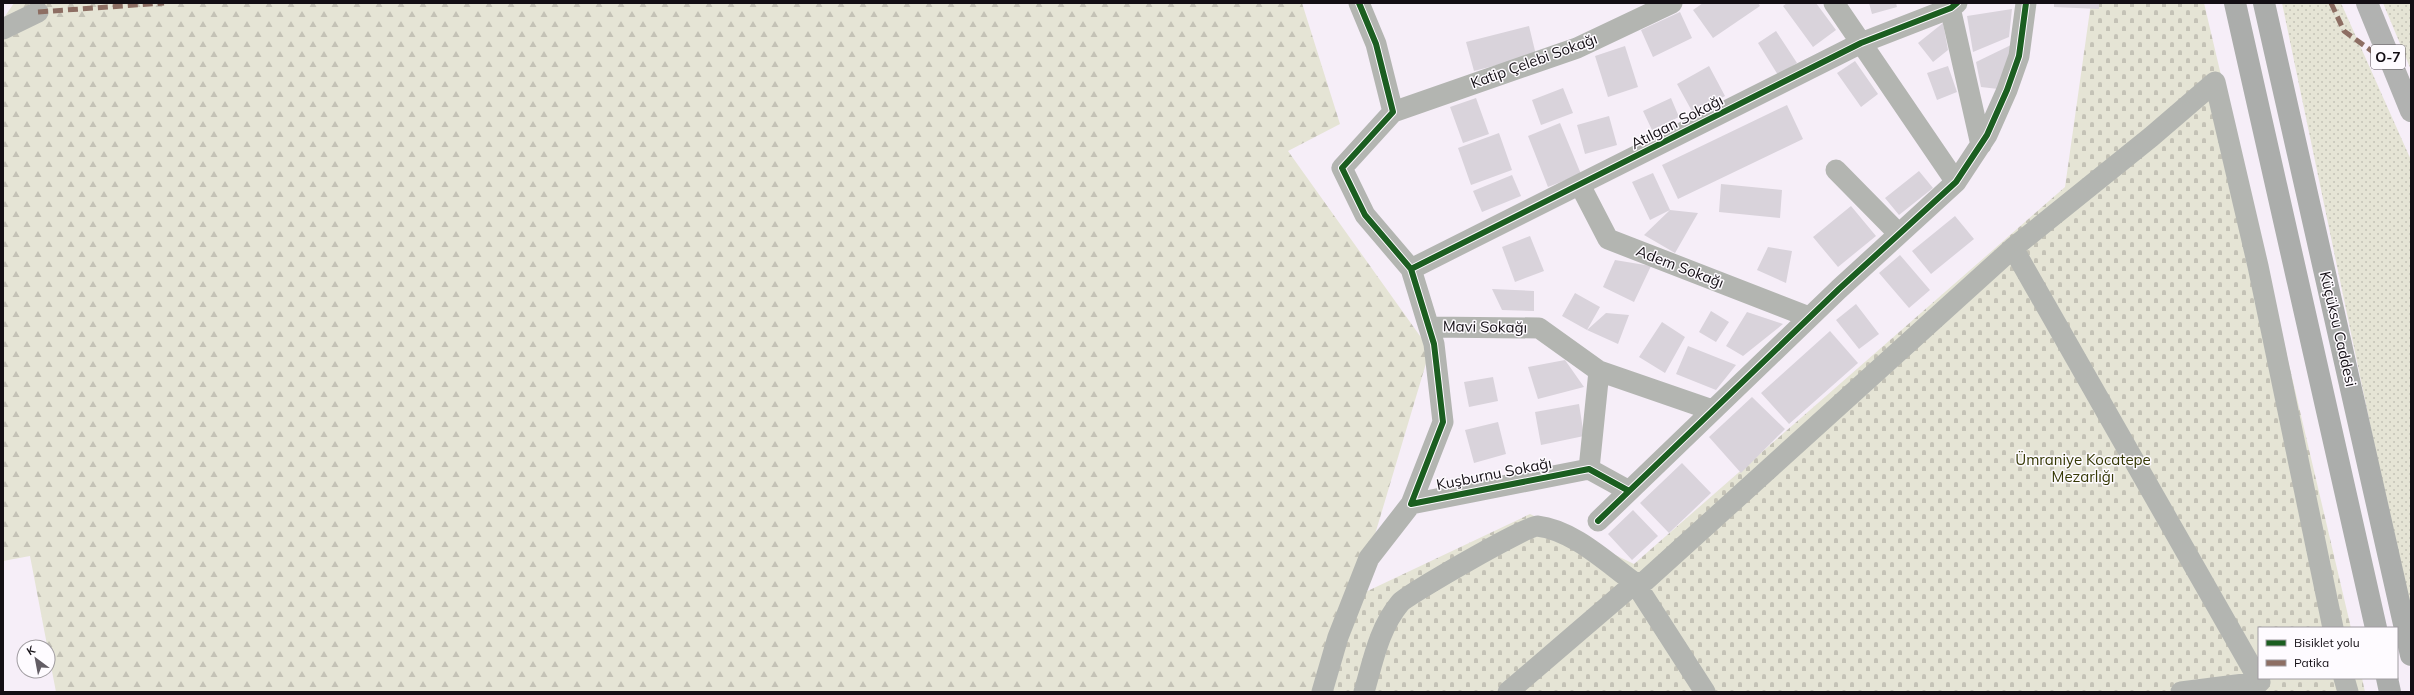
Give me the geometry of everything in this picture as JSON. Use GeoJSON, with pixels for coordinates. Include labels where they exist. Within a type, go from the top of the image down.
{"type":"FeatureCollection","features":[{"type":"Feature","properties":{"kind":"highway","name":"O-7"},"geometry":{"type":"LineString","coordinates":[[2367,3],[2411,111]]}},
{"type":"Feature","properties":{"kind":"main road","name":"Küçüksu Caddesi"},"geometry":{"type":"LineString","coordinates":[[2235,3],[2376,627]]}},
{"type":"Feature","properties":{"kind":"main road","name":"Küçüksu Caddesi"},"geometry":{"type":"LineString","coordinates":[[2264,3],[2411,655]]}},
{"type":"Feature","properties":{"kind":"main road"},"geometry":{"type":"LineString","coordinates":[[2387,679],[2390,692]]}},
{"type":"Feature","properties":{"kind":"street"},"geometry":{"type":"LineString","coordinates":[[1359,3],[1376,44],[1393,112]]}},
{"type":"Feature","properties":{"kind":"street","name":"Katip Çelebi Sokağı"},"geometry":{"type":"LineString","coordinates":[[1393,112],[1577,48],[1672,3]]}},
{"type":"Feature","properties":{"kind":"street"},"geometry":{"type":"LineString","coordinates":[[1834,3],[1956,182]]}},
{"type":"Feature","properties":{"kind":"street"},"geometry":{"type":"LineString","coordinates":[[1598,522],[1809,317],[1956,182],[1981,145],[2019,56],[2026,3]]}},
{"type":"Feature","properties":{"kind":"street"},"geometry":{"type":"LineString","coordinates":[[1952,5],[1981,145]]}},
{"type":"Feature","properties":{"kind":"street","name":"Atılgan Sokağı"},"geometry":{"type":"LineString","coordinates":[[1411,269],[1861,43],[1952,5]]}},
{"type":"Feature","properties":{"kind":"street"},"geometry":{"type":"LineString","coordinates":[[3,29],[38,12]]}},
{"type":"Feature","properties":{"kind":"street"},"geometry":{"type":"LineString","coordinates":[[1508,692],[1635,583],[1645,581],[2013,248],[2151,137],[2215,82],[2258,266],[2333,627]]}},
{"type":"Feature","properties":{"kind":"street","name":"Kuşburnu Sokağı"},"geometry":{"type":"LineString","coordinates":[[1393,112],[1342,168],[1365,215],[1411,269],[1434,344],[1443,422],[1411,504]]}},
{"type":"Feature","properties":{"kind":"street"},"geometry":{"type":"LineString","coordinates":[[1836,170],[1899,234]]}},
{"type":"Feature","properties":{"kind":"street","name":"Adem Sokağı"},"geometry":{"type":"LineString","coordinates":[[1580,185],[1608,239],[1809,317]]}},
{"type":"Feature","properties":{"kind":"street"},"geometry":{"type":"LineString","coordinates":[[2013,248],[2258,678]]}},
{"type":"Feature","properties":{"kind":"street","name":"Mavi Sokağı"},"geometry":{"type":"LineString","coordinates":[[1429,327],[1539,328],[1599,371],[1712,410]]}},
{"type":"Feature","properties":{"kind":"street"},"geometry":{"type":"LineString","coordinates":[[1599,371],[1589,469],[1629,491]]}},
{"type":"Feature","properties":{"kind":"street","name":"Kuşburnu Sokağı"},"geometry":{"type":"LineString","coordinates":[[1411,504],[1589,469]]}},
{"type":"Feature","properties":{"kind":"street"},"geometry":{"type":"LineString","coordinates":[[1322,692],[1338,637],[1369,558],[1411,504]]}},
{"type":"Feature","properties":{"kind":"street"},"geometry":{"type":"LineString","coordinates":[[1364,692],[1383,628],[1401,602],[1481,554],[1534,526],[1552,528],[1577,541],[1635,583],[1705,692]]}},
{"type":"Feature","properties":{"kind":"street"},"geometry":{"type":"LineString","coordinates":[[2344,679],[2348,692]]}},
{"type":"Feature","properties":{"kind":"street"},"geometry":{"type":"LineString","coordinates":[[2181,692],[2263,687]]}},
{"type":"Feature","properties":{"kind":"green space"},"geometry":{"type":"Polygon","coordinates":[[[14,3],[1302,3],[1340,124],[1288,151],[1430,350],[1328,692],[56,692],[54,679],[56,679],[56,639],[46,639],[30,556],[3,561],[3,19],[14,3]]]}},
{"type":"Feature","properties":{"kind":"green space","name":"Ümraniye Kocatepe Mezarlığı"},"geometry":{"type":"Polygon","coordinates":[[[2091,3],[2204,3],[2351,627],[2258,627],[2258,679],[2362,679],[2365,692],[1328,692],[1357,596],[1530,514],[1634,564],[2065,187],[2091,3]]]}},
{"type":"Feature","properties":{"kind":"green space"},"geometry":{"type":"Polygon","coordinates":[[[2282,3],[2341,3],[2411,160],[2411,620],[2282,3]]]}},
{"type":"Feature","properties":{"kind":"green space"},"geometry":{"type":"Polygon","coordinates":[[[2383,3],[2411,3],[2411,70],[2383,3]]]}},
{"type":"Feature","properties":{"kind":"building"},"geometry":{"type":"Polygon","coordinates":[[[1703,3],[1758,3],[1760,6],[1713,38],[1693,10],[1703,3]]]}},
{"type":"Feature","properties":{"kind":"building"},"geometry":{"type":"Polygon","coordinates":[[[1787,3],[1816,3],[1836,30],[1813,47],[1783,6],[1787,3]]]}},
{"type":"Feature","properties":{"kind":"building"},"geometry":{"type":"Polygon","coordinates":[[[1869,3],[1896,3],[1897,7],[1872,14],[1869,3]]]}},
{"type":"Feature","properties":{"kind":"building"},"geometry":{"type":"Polygon","coordinates":[[[2054,3],[2099,3],[2099,9],[2054,7],[2054,3]]]}},
{"type":"Feature","properties":{"kind":"building"},"geometry":{"type":"Polygon","coordinates":[[[2012,9],[2009,37],[1973,52],[1967,16],[2012,9]]]}},
{"type":"Feature","properties":{"kind":"building"},"geometry":{"type":"Polygon","coordinates":[[[1680,12],[1692,38],[1653,57],[1641,30],[1680,12]]]}},
{"type":"Feature","properties":{"kind":"building"},"geometry":{"type":"Polygon","coordinates":[[[1943,23],[1948,50],[1933,62],[1918,43],[1943,23]]]}},
{"type":"Feature","properties":{"kind":"building"},"geometry":{"type":"Polygon","coordinates":[[[1529,26],[1536,55],[1474,71],[1466,42],[1529,26]]]}},
{"type":"Feature","properties":{"kind":"building"},"geometry":{"type":"Polygon","coordinates":[[[1776,31],[1797,63],[1778,75],[1758,43],[1776,31]]]}},
{"type":"Feature","properties":{"kind":"building"},"geometry":{"type":"Polygon","coordinates":[[[2011,45],[2007,90],[1981,87],[1976,62],[2011,45]]]}},
{"type":"Feature","properties":{"kind":"building"},"geometry":{"type":"Polygon","coordinates":[[[1625,46],[1638,87],[1608,97],[1595,56],[1625,46]]]}},
{"type":"Feature","properties":{"kind":"building"},"geometry":{"type":"Polygon","coordinates":[[[1855,61],[1878,94],[1861,107],[1837,73],[1855,61]]]}},
{"type":"Feature","properties":{"kind":"building"},"geometry":{"type":"Polygon","coordinates":[[[1709,66],[1725,96],[1693,113],[1677,84],[1709,66]]]}},
{"type":"Feature","properties":{"kind":"building"},"geometry":{"type":"Polygon","coordinates":[[[1948,66],[1957,92],[1937,100],[1927,73],[1948,66]]]}},
{"type":"Feature","properties":{"kind":"building"},"geometry":{"type":"Polygon","coordinates":[[[1563,88],[1573,113],[1541,125],[1532,100],[1563,88]]]}},
{"type":"Feature","properties":{"kind":"building"},"geometry":{"type":"Polygon","coordinates":[[[1476,98],[1489,134],[1463,143],[1450,107],[1476,98]]]}},
{"type":"Feature","properties":{"kind":"building"},"geometry":{"type":"Polygon","coordinates":[[[1671,98],[1679,117],[1652,130],[1643,111],[1671,98]]]}},
{"type":"Feature","properties":{"kind":"building"},"geometry":{"type":"Polygon","coordinates":[[[1787,105],[1803,139],[1678,199],[1662,165],[1787,105]]]}},
{"type":"Feature","properties":{"kind":"building"},"geometry":{"type":"Polygon","coordinates":[[[1609,116],[1617,145],[1585,154],[1577,125],[1609,116]]]}},
{"type":"Feature","properties":{"kind":"building"},"geometry":{"type":"Polygon","coordinates":[[[1560,123],[1581,174],[1548,187],[1528,136],[1560,123]]]}},
{"type":"Feature","properties":{"kind":"building"},"geometry":{"type":"Polygon","coordinates":[[[1499,133],[1512,170],[1471,185],[1458,148],[1499,133]]]}},
{"type":"Feature","properties":{"kind":"building"},"geometry":{"type":"Polygon","coordinates":[[[1919,171],[1933,188],[1899,215],[1885,198],[1919,171]]]}},
{"type":"Feature","properties":{"kind":"building"},"geometry":{"type":"Polygon","coordinates":[[[1653,173],[1670,210],[1650,220],[1632,182],[1653,173]]]}},
{"type":"Feature","properties":{"kind":"building"},"geometry":{"type":"Polygon","coordinates":[[[1512,175],[1521,196],[1482,212],[1473,191],[1512,175]]]}},
{"type":"Feature","properties":{"kind":"building"},"geometry":{"type":"Polygon","coordinates":[[[1721,184],[1782,190],[1780,218],[1719,212],[1721,184]]]}},
{"type":"Feature","properties":{"kind":"building"},"geometry":{"type":"Polygon","coordinates":[[[1851,206],[1876,236],[1838,267],[1813,237],[1851,206]]]}},
{"type":"Feature","properties":{"kind":"building"},"geometry":{"type":"Polygon","coordinates":[[[1670,210],[1698,213],[1675,253],[1644,235],[1670,210]]]}},
{"type":"Feature","properties":{"kind":"building"},"geometry":{"type":"Polygon","coordinates":[[[1955,216],[1974,239],[1931,274],[1912,251],[1955,216]]]}},
{"type":"Feature","properties":{"kind":"building"},"geometry":{"type":"Polygon","coordinates":[[[1530,236],[1544,271],[1515,282],[1502,247],[1530,236]]]}},
{"type":"Feature","properties":{"kind":"building"},"geometry":{"type":"Polygon","coordinates":[[[1768,247],[1792,251],[1786,283],[1757,270],[1768,247]]]}},
{"type":"Feature","properties":{"kind":"building"},"geometry":{"type":"Polygon","coordinates":[[[1900,255],[1930,290],[1909,308],[1879,273],[1900,255]]]}},
{"type":"Feature","properties":{"kind":"building"},"geometry":{"type":"Polygon","coordinates":[[[1615,260],[1651,266],[1634,302],[1603,287],[1615,260]]]}},
{"type":"Feature","properties":{"kind":"building"},"geometry":{"type":"Polygon","coordinates":[[[1492,289],[1534,291],[1534,311],[1502,310],[1492,289]]]}},
{"type":"Feature","properties":{"kind":"building"},"geometry":{"type":"Polygon","coordinates":[[[1575,293],[1600,307],[1587,330],[1562,316],[1575,293]]]}},
{"type":"Feature","properties":{"kind":"building"},"geometry":{"type":"Polygon","coordinates":[[[1856,304],[1879,334],[1859,349],[1836,320],[1856,304]]]}},
{"type":"Feature","properties":{"kind":"building"},"geometry":{"type":"Polygon","coordinates":[[[1711,311],[1729,322],[1716,342],[1699,332],[1711,311]]]}},
{"type":"Feature","properties":{"kind":"building"},"geometry":{"type":"Polygon","coordinates":[[[1747,312],[1783,324],[1743,356],[1726,346],[1747,312]]]}},
{"type":"Feature","properties":{"kind":"building"},"geometry":{"type":"Polygon","coordinates":[[[1606,313],[1629,315],[1618,344],[1587,330],[1606,313]]]}},
{"type":"Feature","properties":{"kind":"building"},"geometry":{"type":"Polygon","coordinates":[[[1662,322],[1685,337],[1665,373],[1639,357],[1662,322]]]}},
{"type":"Feature","properties":{"kind":"building"},"geometry":{"type":"Polygon","coordinates":[[[1830,331],[1858,363],[1789,424],[1761,393],[1830,331]]]}},
{"type":"Feature","properties":{"kind":"building"},"geometry":{"type":"Polygon","coordinates":[[[1688,346],[1736,365],[1716,390],[1676,374],[1688,346]]]}},
{"type":"Feature","properties":{"kind":"building"},"geometry":{"type":"Polygon","coordinates":[[[1565,360],[1584,387],[1538,399],[1528,367],[1565,360]]]}},
{"type":"Feature","properties":{"kind":"building"},"geometry":{"type":"Polygon","coordinates":[[[1493,377],[1498,401],[1469,407],[1464,382],[1493,377]]]}},
{"type":"Feature","properties":{"kind":"building"},"geometry":{"type":"Polygon","coordinates":[[[1752,397],[1785,429],[1741,473],[1709,437],[1752,397]]]}},
{"type":"Feature","properties":{"kind":"building"},"geometry":{"type":"Polygon","coordinates":[[[1579,404],[1584,436],[1541,445],[1535,412],[1579,404]]]}},
{"type":"Feature","properties":{"kind":"building"},"geometry":{"type":"Polygon","coordinates":[[[1498,422],[1506,454],[1474,463],[1465,430],[1498,422]]]}},
{"type":"Feature","properties":{"kind":"building"},"geometry":{"type":"Polygon","coordinates":[[[1682,463],[1711,493],[1669,533],[1640,503],[1682,463]]]}},
{"type":"Feature","properties":{"kind":"building"},"geometry":{"type":"Polygon","coordinates":[[[1633,510],[1658,536],[1632,560],[1608,534],[1633,510]]]}},
{"type":"Feature","properties":{"kind":"marked path"},"geometry":{"type":"LineString","coordinates":[[38,12],[164,3]]}},
{"type":"Feature","properties":{"kind":"marked path"},"geometry":{"type":"LineString","coordinates":[[2331,3],[2344,31],[2391,65]]}},
{"type":"Feature","properties":{"kind":"cycle path"},"geometry":{"type":"LineString","coordinates":[[1359,3],[1376,44],[1393,112],[1342,168],[1365,215],[1411,269],[1434,344],[1443,422],[1411,504],[1589,469],[1629,491]]}},
{"type":"Feature","properties":{"kind":"cycle path"},"geometry":{"type":"LineString","coordinates":[[1411,269],[1861,43],[1951,8],[1957,3]]}},
{"type":"Feature","properties":{"kind":"cycle path"},"geometry":{"type":"LineString","coordinates":[[1598,521],[1839,289],[1956,182],[1987,135],[2007,90],[2019,56],[2026,3]]}}]}
